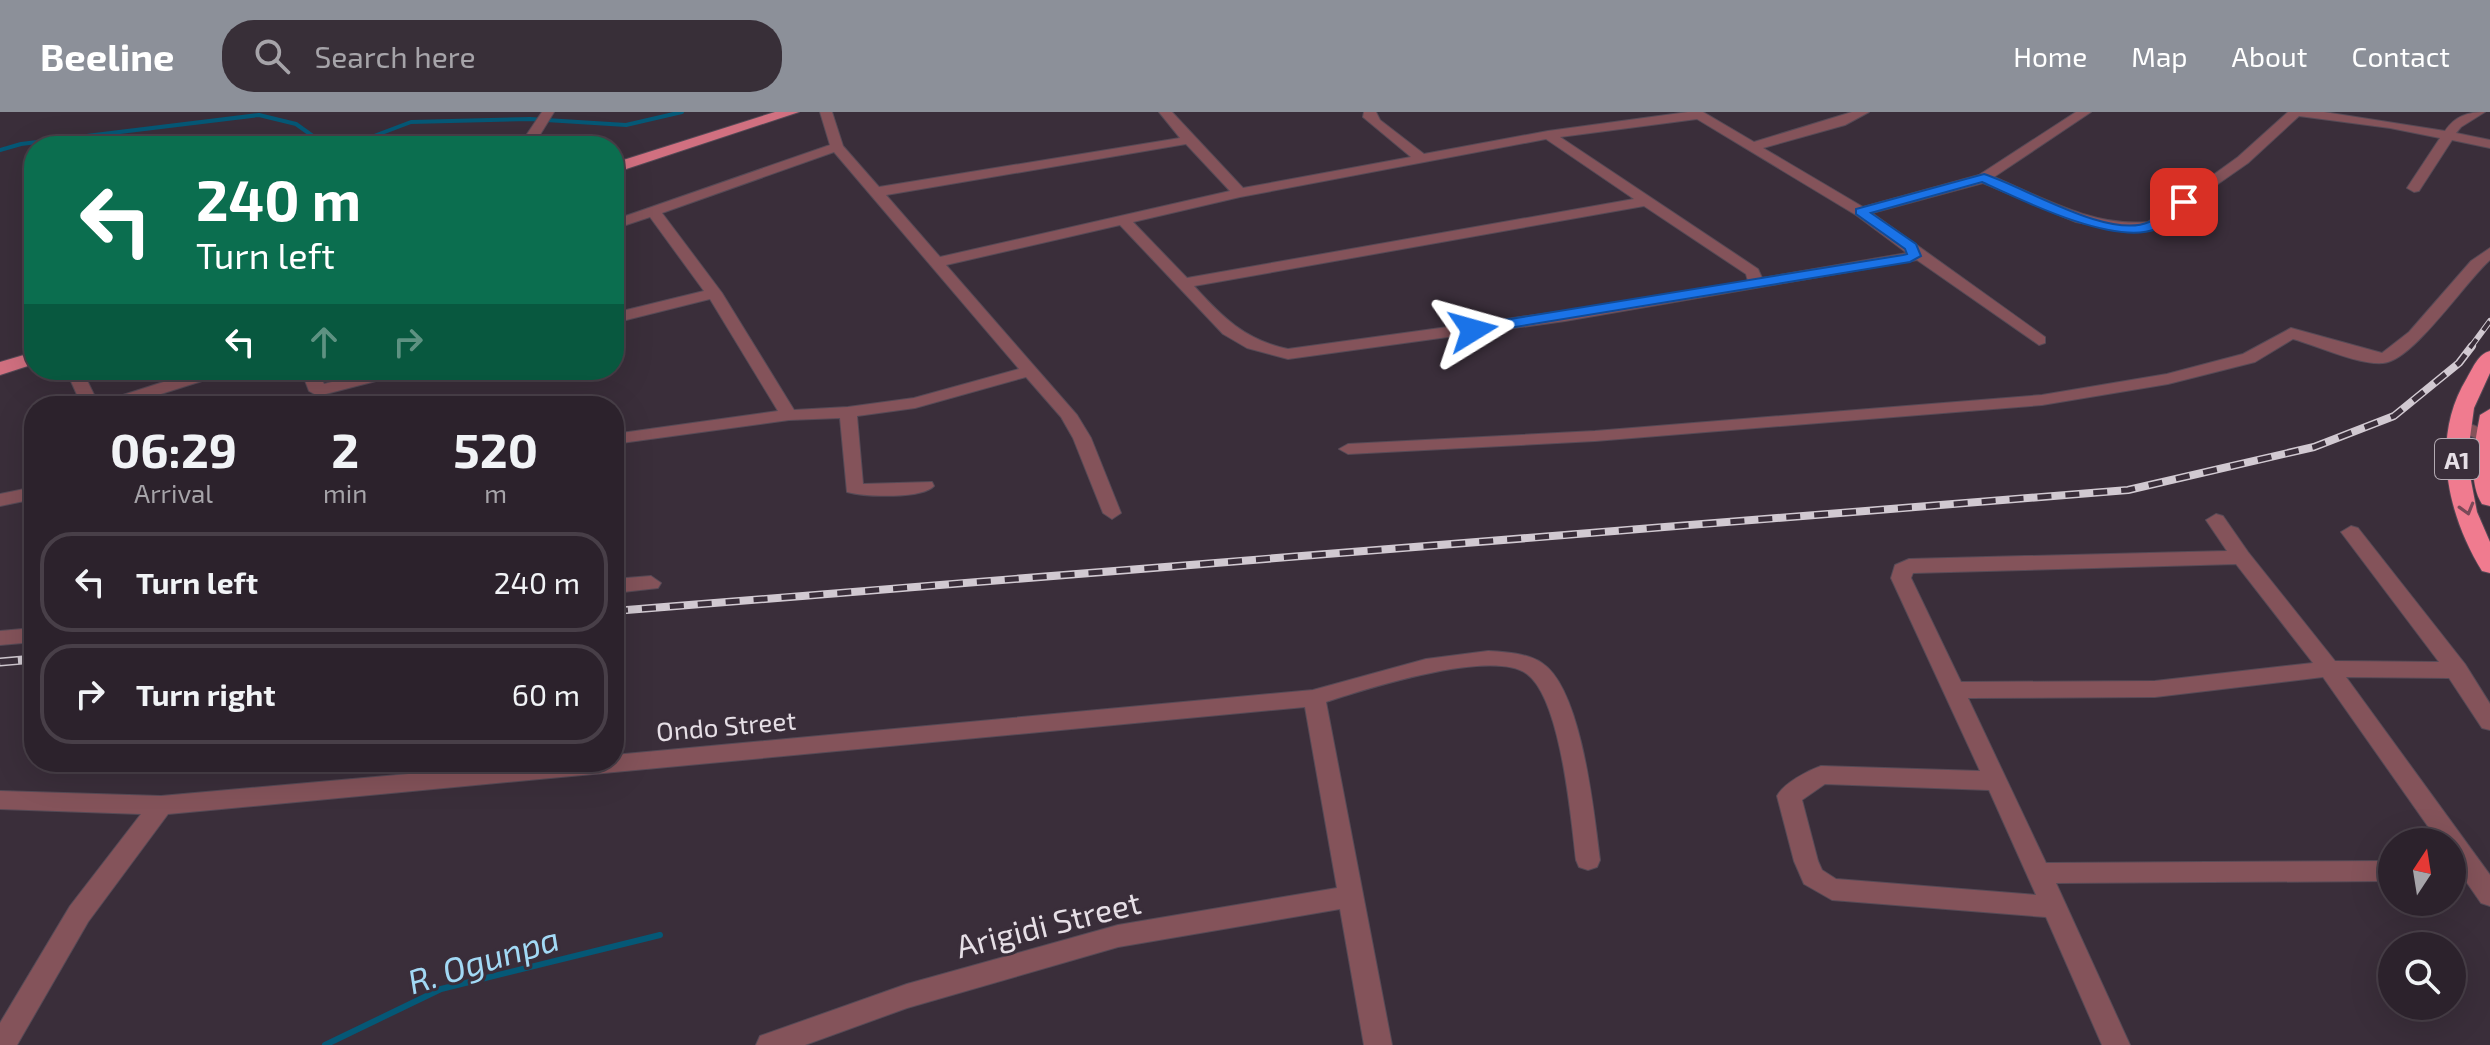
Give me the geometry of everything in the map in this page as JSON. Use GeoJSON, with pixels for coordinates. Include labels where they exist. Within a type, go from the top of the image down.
{"type":"FeatureCollection","features":[{"type":"Feature","properties":{"kind":"highway","name":"A1"},"geometry":{"type":"LineString","coordinates":[[2490,357],[2463,400],[2455,449],[2468,516],[2490,565]]}},
{"type":"Feature","properties":{"kind":"highway","name":"A1"},"geometry":{"type":"LineString","coordinates":[[2490,415],[2484,476],[2490,499]]}},
{"type":"Feature","properties":{"kind":"main road"},"geometry":{"type":"LineString","coordinates":[[624,156],[762,112]]}},
{"type":"Feature","properties":{"kind":"main road"},"geometry":{"type":"LineString","coordinates":[[624,165],[791,112]]}},
{"type":"Feature","properties":{"kind":"main road"},"geometry":{"type":"LineString","coordinates":[[0,358],[24,350]]}},
{"type":"Feature","properties":{"kind":"main road"},"geometry":{"type":"LineString","coordinates":[[0,369],[24,361]]}},
{"type":"Feature","properties":{"kind":"street"},"geometry":{"type":"LineString","coordinates":[[826,112],[837,147],[1068,415],[1082,438],[1112,513]]}},
{"type":"Feature","properties":{"kind":"street"},"geometry":{"type":"LineString","coordinates":[[1165,112],[1240,193]]}},
{"type":"Feature","properties":{"kind":"street"},"geometry":{"type":"LineString","coordinates":[[1370,112],[1369,117],[1375,123],[1422,159]]}},
{"type":"Feature","properties":{"kind":"street"},"geometry":{"type":"LineString","coordinates":[[1752,147],[1840,122],[1863,112]]}},
{"type":"Feature","properties":{"kind":"street"},"geometry":{"type":"LineString","coordinates":[[2054,112],[2080,116]]}},
{"type":"Feature","properties":{"kind":"street"},"geometry":{"type":"LineString","coordinates":[[1984,178],[2081,219],[2131,228],[2152,226],[2243,160],[2295,112],[2390,124],[2490,144]]}},
{"type":"Feature","properties":{"kind":"street"},"geometry":{"type":"LineString","coordinates":[[2414,188],[2456,124],[2479,112]]}},
{"type":"Feature","properties":{"kind":"street"},"geometry":{"type":"LineString","coordinates":[[938,262],[1240,193],[1548,135],[1696,113],[1861,212],[2039,340]]}},
{"type":"Feature","properties":{"kind":"street"},"geometry":{"type":"LineString","coordinates":[[1861,212],[1984,178],[2080,116]]}},
{"type":"Feature","properties":{"kind":"street"},"geometry":{"type":"LineString","coordinates":[[533,136],[545,117]]}},
{"type":"Feature","properties":{"kind":"street"},"geometry":{"type":"LineString","coordinates":[[1548,135],[1753,272],[1756,284]]}},
{"type":"Feature","properties":{"kind":"street"},"geometry":{"type":"LineString","coordinates":[[877,192],[1189,140]]}},
{"type":"Feature","properties":{"kind":"street"},"geometry":{"type":"LineString","coordinates":[[624,221],[837,147]]}},
{"type":"Feature","properties":{"kind":"street"},"geometry":{"type":"LineString","coordinates":[[1183,283],[1646,201]]}},
{"type":"Feature","properties":{"kind":"street"},"geometry":{"type":"LineString","coordinates":[[653,211],[714,293],[789,415]]}},
{"type":"Feature","properties":{"kind":"street"},"geometry":{"type":"LineString","coordinates":[[1122,219],[1236,338],[1250,346],[1288,354],[1565,316],[1906,259],[1914,256],[1915,252]]}},
{"type":"Feature","properties":{"kind":"street"},"geometry":{"type":"LineString","coordinates":[[1348,449],[1595,436],[2042,400],[2168,379],[2249,358],[2291,333],[2373,358],[2386,358],[2423,325],[2473,265],[2490,252]]}},
{"type":"Feature","properties":{"kind":"street"},"geometry":{"type":"LineString","coordinates":[[624,316],[714,293]]}},
{"type":"Feature","properties":{"kind":"street"},"geometry":{"type":"LineString","coordinates":[[624,438],[789,415],[848,412],[915,403],[1030,371]]}},
{"type":"Feature","properties":{"kind":"street"},"geometry":{"type":"LineString","coordinates":[[136,396],[187,380]]}},
{"type":"Feature","properties":{"kind":"street"},"geometry":{"type":"LineString","coordinates":[[324,396],[369,380]]}},
{"type":"Feature","properties":{"kind":"street"},"geometry":{"type":"LineString","coordinates":[[848,412],[854,488],[868,491],[925,486]]}},
{"type":"Feature","properties":{"kind":"street"},"geometry":{"type":"LineString","coordinates":[[2458,424],[2489,438]]}},
{"type":"Feature","properties":{"kind":"street"},"geometry":{"type":"LineString","coordinates":[[0,500],[24,495]]}},
{"type":"Feature","properties":{"kind":"street"},"geometry":{"type":"LineString","coordinates":[[2216,520],[2241,557],[2329,669],[2434,828]]}},
{"type":"Feature","properties":{"kind":"street"},"geometry":{"type":"LineString","coordinates":[[2351,532],[2429,631],[2490,722]]}},
{"type":"Feature","properties":{"kind":"street"},"geometry":{"type":"LineString","coordinates":[[2116,1045],[2041,873],[1994,781],[1901,578],[1902,570],[1909,566],[2241,557]]}},
{"type":"Feature","properties":{"kind":"street"},"geometry":{"type":"LineString","coordinates":[[624,585],[651,583]]}},
{"type":"Feature","properties":{"kind":"street"},"geometry":{"type":"LineString","coordinates":[[0,638],[24,636]]}},
{"type":"Feature","properties":{"kind":"street","name":"Ondo Street"},"geometry":{"type":"LineString","coordinates":[[624,762],[1314,698],[1356,684],[1471,659],[1507,657],[1536,669],[1561,708],[1581,796],[1588,860]]}},
{"type":"Feature","properties":{"kind":"street"},"geometry":{"type":"LineString","coordinates":[[1954,690],[2155,689],[2329,669],[2457,670]]}},
{"type":"Feature","properties":{"kind":"street"},"geometry":{"type":"LineString","coordinates":[[1314,698],[1378,1045]]}},
{"type":"Feature","properties":{"kind":"street","name":"Ondo Street"},"geometry":{"type":"LineString","coordinates":[[0,800],[161,805],[517,772]]}},
{"type":"Feature","properties":{"kind":"street"},"geometry":{"type":"LineString","coordinates":[[1994,781],[1821,775],[1789,796],[1813,877],[1832,889],[2056,907]]}},
{"type":"Feature","properties":{"kind":"street"},"geometry":{"type":"LineString","coordinates":[[2,1045],[79,914],[161,805]]}},
{"type":"Feature","properties":{"kind":"street"},"geometry":{"type":"LineString","coordinates":[[2041,873],[2378,871]]}},
{"type":"Feature","properties":{"kind":"street"},"geometry":{"type":"LineString","coordinates":[[2466,875],[2490,895]]}},
{"type":"Feature","properties":{"kind":"street","name":"Arigidi Street"},"geometry":{"type":"LineString","coordinates":[[770,1045],[907,996],[1118,936],[1351,896]]}},
{"type":"Feature","properties":{"kind":"waterway"},"geometry":{"type":"LineString","coordinates":[[374,136],[411,122],[530,119],[626,125],[682,112]]}},
{"type":"Feature","properties":{"kind":"waterway"},"geometry":{"type":"LineString","coordinates":[[87,136],[259,115],[296,124],[313,136]]}},
{"type":"Feature","properties":{"kind":"waterway"},"geometry":{"type":"LineString","coordinates":[[0,150],[24,144]]}},
{"type":"Feature","properties":{"kind":"waterway","name":"R. Ogunpa"},"geometry":{"type":"LineString","coordinates":[[325,1045],[441,989],[660,935]]}},
{"type":"Feature","properties":{"kind":"railway"},"geometry":{"type":"LineString","coordinates":[[2470,348],[2490,321]]}},
{"type":"Feature","properties":{"kind":"railway"},"geometry":{"type":"LineString","coordinates":[[624,610],[2128,490],[2314,447],[2394,416],[2459,363],[2472,346]]}},
{"type":"Feature","properties":{"kind":"railway"},"geometry":{"type":"LineString","coordinates":[[0,662],[24,660]]}},
{"type":"Feature","properties":{"kind":"route"},"geometry":{"type":"LineString","coordinates":[[1473,330],[1906,259],[1914,256],[1911,247],[1861,212],[1984,178],[2053,210],[2105,225],[2131,228],[2152,226],[2184,202]]}}]}
